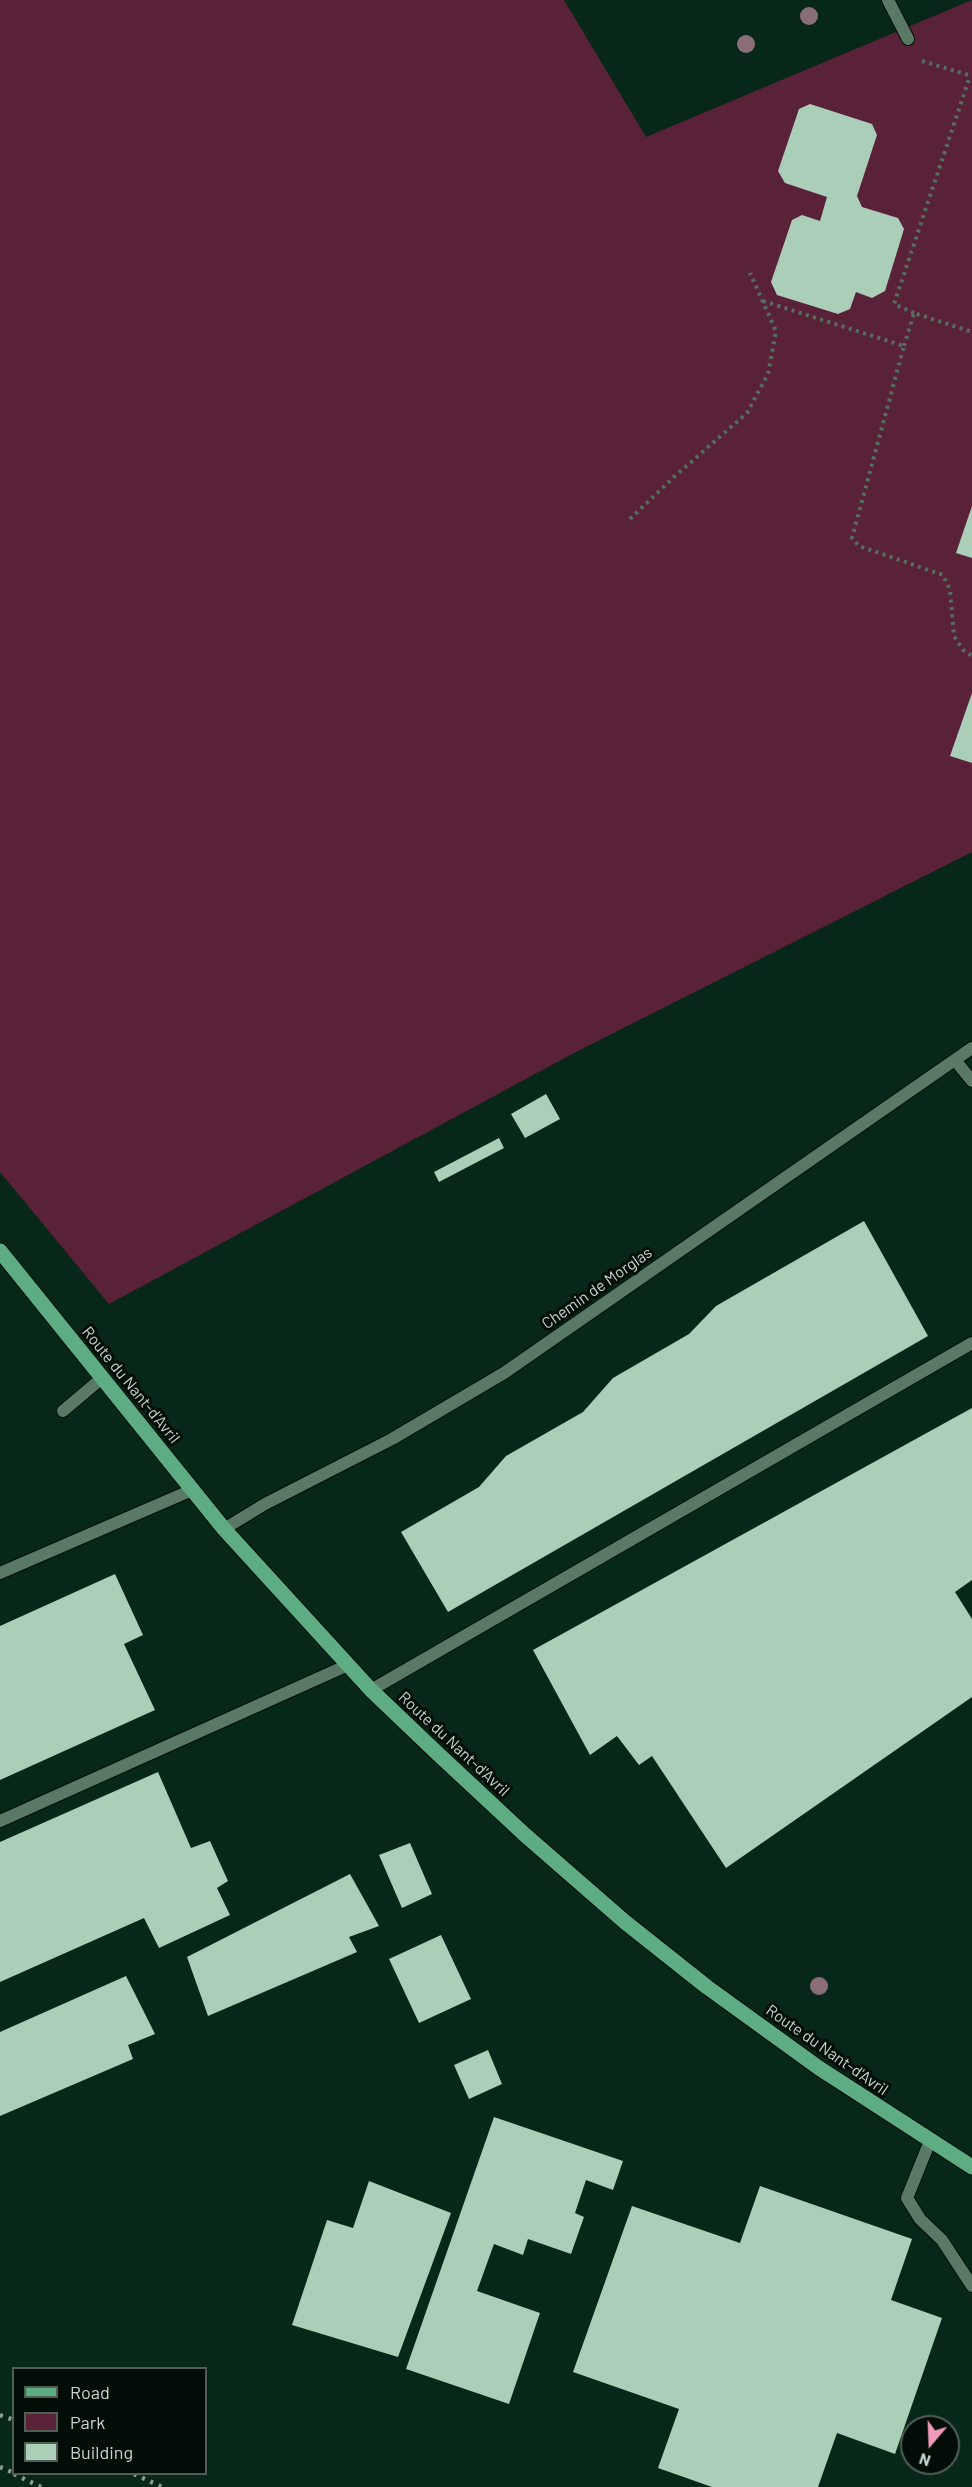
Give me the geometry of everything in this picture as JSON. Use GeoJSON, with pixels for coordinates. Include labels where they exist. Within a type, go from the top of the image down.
{"type":"FeatureCollection","features":[{"type":"Feature","properties":{"kind":"main road","name":"Route du Nant-d'Avril"},"geometry":{"type":"LineString","coordinates":[[0,1251],[224,1528],[371,1690],[524,1834],[625,1922],[707,1987],[819,2068],[972,2167]]}},
{"type":"Feature","properties":{"kind":"street"},"geometry":{"type":"LineString","coordinates":[[888,0],[908,39]]}},
{"type":"Feature","properties":{"kind":"street","name":"Chemin de Morglas"},"geometry":{"type":"LineString","coordinates":[[224,1528],[265,1504],[392,1439],[504,1373],[972,1048]]}},
{"type":"Feature","properties":{"kind":"street"},"geometry":{"type":"LineString","coordinates":[[955,1060],[972,1081]]}},
{"type":"Feature","properties":{"kind":"street"},"geometry":{"type":"LineString","coordinates":[[371,1690],[972,1343]]}},
{"type":"Feature","properties":{"kind":"street"},"geometry":{"type":"LineString","coordinates":[[63,1412],[102,1378]]}},
{"type":"Feature","properties":{"kind":"street"},"geometry":{"type":"LineString","coordinates":[[0,1573],[192,1490]]}},
{"type":"Feature","properties":{"kind":"street"},"geometry":{"type":"LineString","coordinates":[[0,1821],[348,1665]]}},
{"type":"Feature","properties":{"kind":"street"},"geometry":{"type":"LineString","coordinates":[[930,2141],[907,2198],[920,2218],[942,2240],[972,2286]]}},
{"type":"Feature","properties":{"kind":"path"},"geometry":{"type":"LineString","coordinates":[[916,59],[971,76],[894,304],[972,332]]}},
{"type":"Feature","properties":{"kind":"path"},"geometry":{"type":"LineString","coordinates":[[630,519],[747,413],[768,374],[776,344],[776,332],[750,273]]}},
{"type":"Feature","properties":{"kind":"path"},"geometry":{"type":"LineString","coordinates":[[764,301],[904,346]]}},
{"type":"Feature","properties":{"kind":"path"},"geometry":{"type":"LineString","coordinates":[[914,313],[852,538],[859,546],[944,576],[950,590],[954,636],[963,650],[972,656]]}},
{"type":"Feature","properties":{"kind":"green space"},"geometry":{"type":"Polygon","coordinates":[[[0,0],[564,0],[646,137],[972,0],[972,852],[572,1054],[109,1304],[0,1172],[0,0]]]}},
{"type":"Feature","properties":{"kind":"building"},"geometry":{"type":"Polygon","coordinates":[[[810,104],[872,124],[877,135],[857,196],[862,207],[898,218],[904,229],[885,291],[872,298],[856,292],[850,309],[838,314],[777,295],[771,282],[792,220],[802,215],[820,221],[827,197],[785,183],[778,171],[799,109],[810,104]]]}},
{"type":"Feature","properties":{"kind":"building"},"geometry":{"type":"Polygon","coordinates":[[[972,506],[972,558],[956,553],[972,506]]]}},
{"type":"Feature","properties":{"kind":"building"},"geometry":{"type":"Polygon","coordinates":[[[972,693],[972,763],[950,756],[972,693]]]}},
{"type":"Feature","properties":{"kind":"building"},"geometry":{"type":"Polygon","coordinates":[[[546,1094],[560,1119],[525,1138],[511,1114],[546,1094]]]}},
{"type":"Feature","properties":{"kind":"building"},"geometry":{"type":"Polygon","coordinates":[[[499,1138],[504,1148],[439,1182],[434,1172],[499,1138]]]}},
{"type":"Feature","properties":{"kind":"building"},"geometry":{"type":"Polygon","coordinates":[[[864,1221],[928,1336],[448,1612],[401,1532],[479,1487],[506,1456],[583,1412],[613,1378],[689,1334],[716,1306],[864,1221]]]}},
{"type":"Feature","properties":{"kind":"building"},"geometry":{"type":"Polygon","coordinates":[[[972,1408],[972,1580],[955,1592],[972,1619],[972,1697],[726,1868],[652,1756],[639,1765],[617,1736],[590,1755],[533,1650],[972,1408]]]}},
{"type":"Feature","properties":{"kind":"building"},"geometry":{"type":"Polygon","coordinates":[[[115,1574],[143,1635],[124,1644],[155,1710],[0,1780],[0,1626],[115,1574]]]}},
{"type":"Feature","properties":{"kind":"building"},"geometry":{"type":"Polygon","coordinates":[[[158,1772],[191,1848],[210,1841],[228,1881],[217,1888],[230,1915],[159,1948],[144,1918],[0,1982],[0,1842],[158,1772]]]}},
{"type":"Feature","properties":{"kind":"building"},"geometry":{"type":"Polygon","coordinates":[[[410,1843],[432,1894],[402,1908],[379,1855],[410,1843]]]}},
{"type":"Feature","properties":{"kind":"building"},"geometry":{"type":"Polygon","coordinates":[[[350,1874],[379,1926],[349,1937],[357,1952],[208,2016],[187,1957],[350,1874]]]}},
{"type":"Feature","properties":{"kind":"building"},"geometry":{"type":"Polygon","coordinates":[[[441,1935],[471,1999],[419,2023],[389,1959],[441,1935]]]}},
{"type":"Feature","properties":{"kind":"building"},"geometry":{"type":"Polygon","coordinates":[[[126,1976],[155,2034],[128,2045],[133,2059],[0,2116],[0,2032],[126,1976]]]}},
{"type":"Feature","properties":{"kind":"building"},"geometry":{"type":"Polygon","coordinates":[[[488,2050],[502,2084],[469,2099],[454,2065],[488,2050]]]}},
{"type":"Feature","properties":{"kind":"building"},"geometry":{"type":"Polygon","coordinates":[[[494,2117],[623,2161],[613,2190],[586,2180],[575,2213],[584,2217],[571,2254],[528,2239],[523,2255],[494,2244],[477,2291],[540,2313],[509,2404],[406,2369],[494,2117]]]}},
{"type":"Feature","properties":{"kind":"building"},"geometry":{"type":"Polygon","coordinates":[[[369,2181],[451,2213],[398,2357],[292,2325],[327,2220],[353,2228],[369,2181]]]}},
{"type":"Feature","properties":{"kind":"building"},"geometry":{"type":"Polygon","coordinates":[[[760,2186],[912,2239],[891,2300],[942,2318],[908,2415],[900,2415],[900,2440],[895,2454],[837,2433],[818,2487],[712,2487],[658,2468],[679,2409],[573,2372],[632,2206],[740,2243],[760,2186]]]}},
{"type":"Feature","properties":{"kind":"railway"},"geometry":{"type":"LineString","coordinates":[[0,2415],[12,2419]]}},
{"type":"Feature","properties":{"kind":"railway"},"geometry":{"type":"LineString","coordinates":[[0,2467],[12,2472]]}},
{"type":"Feature","properties":{"kind":"railway"},"geometry":{"type":"LineString","coordinates":[[16,2475],[41,2487]]}},
{"type":"Feature","properties":{"kind":"railway"},"geometry":{"type":"LineString","coordinates":[[136,2475],[162,2487]]}}]}
